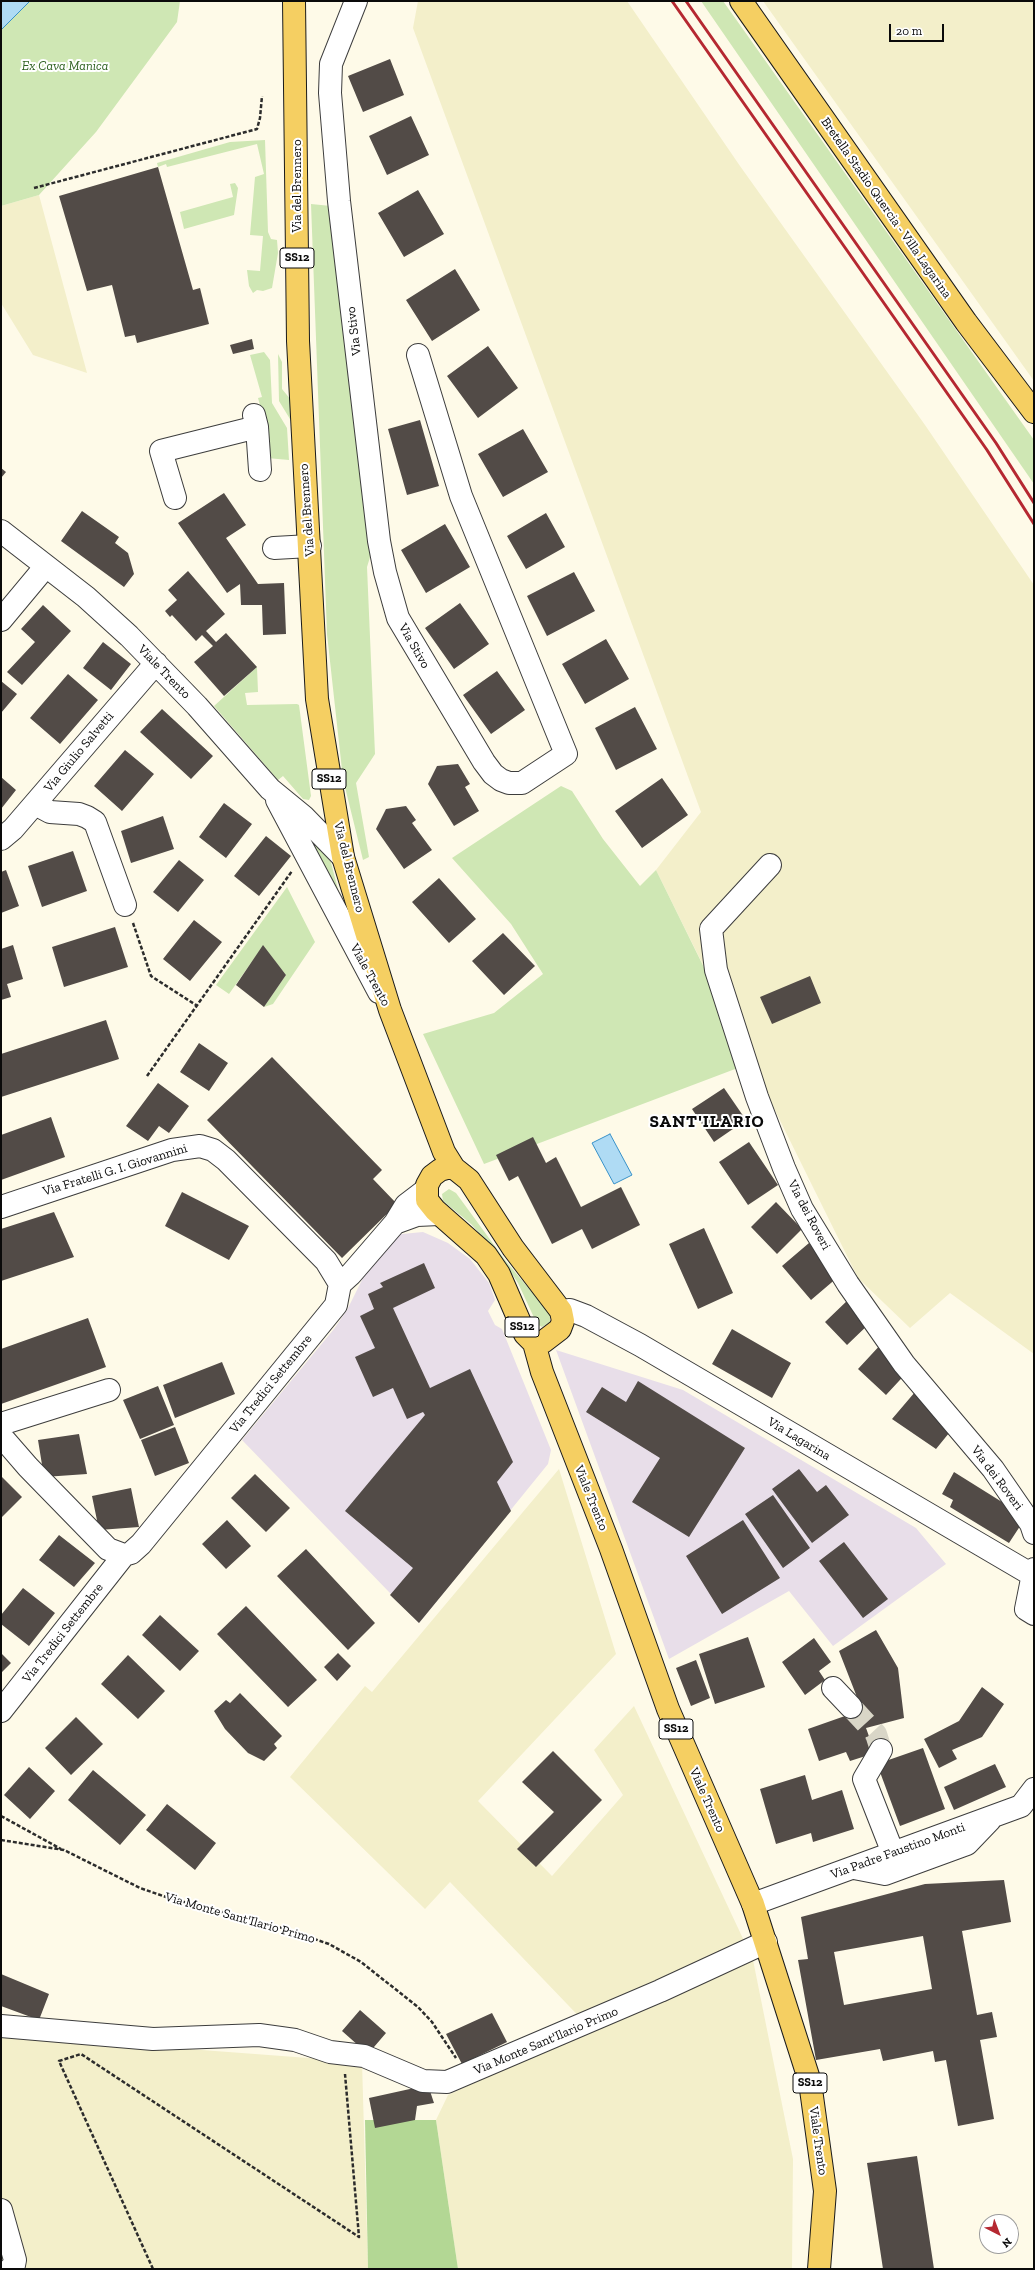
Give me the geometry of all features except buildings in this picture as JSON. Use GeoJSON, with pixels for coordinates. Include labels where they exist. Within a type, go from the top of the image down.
{"type":"FeatureCollection","features":[{"type":"Feature","properties":{"kind":"main road","name":"Via del Brennero"},"geometry":{"type":"LineString","coordinates":[[294,1],[298,341],[317,699],[343,857],[390,1010]]}},
{"type":"Feature","properties":{"kind":"main road","name":"Bretella Stadio Quercia - Villa Lagarina"},"geometry":{"type":"LineString","coordinates":[[741,1],[966,322],[1034,412]]}},
{"type":"Feature","properties":{"kind":"main road","name":"Viale Trento"},"geometry":{"type":"LineString","coordinates":[[390,1010],[444,1152],[454,1168],[469,1180],[513,1248],[561,1311]]}},
{"type":"Feature","properties":{"kind":"main road"},"geometry":{"type":"LineString","coordinates":[[427,1189],[432,1176],[440,1170],[454,1168]]}},
{"type":"Feature","properties":{"kind":"main road","name":"Viale Trento"},"geometry":{"type":"LineString","coordinates":[[427,1189],[428,1200],[438,1214],[476,1246],[499,1274],[525,1334],[534,1343],[545,1379],[611,1549],[668,1709],[753,1904],[810,2082],[825,2191],[819,2269]]}},
{"type":"Feature","properties":{"kind":"main road","name":"SS12"},"geometry":{"type":"LineString","coordinates":[[534,1343],[543,1342],[560,1329],[563,1321],[561,1311]]}},
{"type":"Feature","properties":{"kind":"street","name":"Via Stivo"},"geometry":{"type":"LineString","coordinates":[[356,1],[331,64],[330,93],[342,224],[379,541],[385,572],[398,618],[484,762],[493,774],[501,780],[509,784],[522,783],[566,754],[462,496],[418,355]]}},
{"type":"Feature","properties":{"kind":"street"},"geometry":{"type":"LineString","coordinates":[[175,498],[161,451],[255,421],[260,470]]}},
{"type":"Feature","properties":{"kind":"street","name":"Viale Trento"},"geometry":{"type":"LineString","coordinates":[[2,534],[102,610],[197,706],[270,789],[303,816],[343,857]]}},
{"type":"Feature","properties":{"kind":"street"},"geometry":{"type":"LineString","coordinates":[[274,548],[310,546]]}},
{"type":"Feature","properties":{"kind":"street"},"geometry":{"type":"LineString","coordinates":[[1,620],[46,566]]}},
{"type":"Feature","properties":{"kind":"street","name":"Via Giulio Salvetti"},"geometry":{"type":"LineString","coordinates":[[1,839],[13,829],[156,663]]}},
{"type":"Feature","properties":{"kind":"street","name":"Viale Trento"},"geometry":{"type":"LineString","coordinates":[[270,789],[390,1010]]}},
{"type":"Feature","properties":{"kind":"street"},"geometry":{"type":"LineString","coordinates":[[34,804],[50,812],[87,816],[95,822],[128,911]]}},
{"type":"Feature","properties":{"kind":"street","name":"Via dei Roveri"},"geometry":{"type":"LineString","coordinates":[[770,865],[711,929],[716,970],[757,1097],[784,1168],[802,1209],[848,1284],[904,1364],[1002,1482],[1031,1524],[1034,1533]]}},
{"type":"Feature","properties":{"kind":"street","name":"Via Fratelli G. I. Giovannini"},"geometry":{"type":"LineString","coordinates":[[1,1207],[172,1150],[200,1146],[213,1150],[226,1160],[326,1261],[340,1284]]}},
{"type":"Feature","properties":{"kind":"street"},"geometry":{"type":"LineString","coordinates":[[340,1284],[395,1223],[406,1205],[427,1189]]}},
{"type":"Feature","properties":{"kind":"street"},"geometry":{"type":"LineString","coordinates":[[395,1223],[417,1215],[438,1214]]}},
{"type":"Feature","properties":{"kind":"street","name":"Via Tredici Settembre"},"geometry":{"type":"LineString","coordinates":[[1,1711],[336,1305],[340,1284]]}},
{"type":"Feature","properties":{"kind":"street","name":"Via Lagarina"},"geometry":{"type":"LineString","coordinates":[[561,1311],[570,1310],[586,1316],[640,1345],[1033,1573]]}},
{"type":"Feature","properties":{"kind":"street"},"geometry":{"type":"LineString","coordinates":[[1,1424],[109,1390]]}},
{"type":"Feature","properties":{"kind":"street"},"geometry":{"type":"LineString","coordinates":[[1,1436],[28,1467],[108,1549],[133,1550]]}},
{"type":"Feature","properties":{"kind":"street"},"geometry":{"type":"LineString","coordinates":[[1033,1573],[1026,1609],[1034,1614]]}},
{"type":"Feature","properties":{"kind":"street"},"geometry":{"type":"LineString","coordinates":[[833,1688],[851,1707]]}},
{"type":"Feature","properties":{"kind":"street"},"geometry":{"type":"LineString","coordinates":[[881,1750],[864,1779],[893,1853]]}},
{"type":"Feature","properties":{"kind":"street","name":"Via Padre Faustino Monti"},"geometry":{"type":"LineString","coordinates":[[753,1904],[1021,1806],[1034,1789]]}},
{"type":"Feature","properties":{"kind":"street"},"geometry":{"type":"LineString","coordinates":[[854,1868],[885,1874],[967,1844],[993,1817]]}},
{"type":"Feature","properties":{"kind":"street","name":"Via Monte Sant'Ilario Primo"},"geometry":{"type":"LineString","coordinates":[[467,2075],[766,1942]]}},
{"type":"Feature","properties":{"kind":"street"},"geometry":{"type":"LineString","coordinates":[[1,2026],[153,2039],[259,2035],[295,2040],[330,2052],[364,2056],[423,2081],[447,2082],[467,2075]]}},
{"type":"Feature","properties":{"kind":"street"},"geometry":{"type":"LineString","coordinates":[[1,2210],[14,2260],[10,2269]]}},
{"type":"Feature","properties":{"kind":"path"},"geometry":{"type":"LineString","coordinates":[[34,188],[257,129],[260,118],[262,96]]}},
{"type":"Feature","properties":{"kind":"path"},"geometry":{"type":"LineString","coordinates":[[147,1076],[305,853]]}},
{"type":"Feature","properties":{"kind":"path"},"geometry":{"type":"LineString","coordinates":[[128,911],[151,976],[196,1005]]}},
{"type":"Feature","properties":{"kind":"path"},"geometry":{"type":"LineString","coordinates":[[1,1816],[64,1850]]}},
{"type":"Feature","properties":{"kind":"path","name":"Via Monte Sant'Ilario Primo"},"geometry":{"type":"LineString","coordinates":[[1,1840],[64,1850],[140,1888],[169,1898],[282,1928],[329,1944],[346,1953],[385,1980],[418,2007],[443,2036],[467,2075]]}},
{"type":"Feature","properties":{"kind":"path"},"geometry":{"type":"LineString","coordinates":[[153,2269],[59,2061],[81,2054],[359,2237],[343,2054]]}},
{"type":"Feature","properties":{"kind":"shaded area"},"geometry":{"type":"Polygon","coordinates":[[[418,1],[627,1],[740,166],[925,425],[1034,585],[1034,1354],[950,1293],[910,1328],[858,1278],[656,870],[701,812],[413,28],[418,1]]]}},
{"type":"Feature","properties":{"kind":"shaded area"},"geometry":{"type":"Polygon","coordinates":[[[763,1],[1034,1],[1034,381],[763,1]]]}},
{"type":"Feature","properties":{"kind":"shaded area"},"geometry":{"type":"Polygon","coordinates":[[[39,195],[87,373],[33,355],[1,303],[1,206],[39,195]]]}},
{"type":"Feature","properties":{"kind":"shaded area"},"geometry":{"type":"Polygon","coordinates":[[[400,1232],[402,1234],[423,1232],[448,1243],[470,1259],[489,1283],[495,1300],[488,1311],[495,1325],[502,1329],[551,1450],[548,1464],[419,1623],[242,1440],[334,1329],[347,1310],[365,1274],[400,1232]]]}},
{"type":"Feature","properties":{"kind":"shaded area"},"geometry":{"type":"Polygon","coordinates":[[[556,1350],[683,1390],[916,1528],[946,1564],[833,1646],[789,1591],[669,1659],[556,1350]]]}},
{"type":"Feature","properties":{"kind":"shaded area"},"geometry":{"type":"Polygon","coordinates":[[[559,1469],[616,1654],[478,1801],[552,1876],[623,1795],[594,1750],[634,1706],[753,1960],[793,2159],[792,2269],[458,2269],[436,2120],[448,2095],[591,2029],[450,1882],[425,1909],[290,1777],[365,1686],[372,1692],[559,1469]]]}},
{"type":"Feature","properties":{"kind":"shaded area"},"geometry":{"type":"Polygon","coordinates":[[[1,2035],[362,2062],[368,2269],[8,2269],[1,2248],[1,2035]]]}},
{"type":"Feature","properties":{"kind":"green space","name":"Ex Cava Manica"},"geometry":{"type":"Polygon","coordinates":[[[1,1],[180,1],[177,22],[96,132],[39,195],[1,206],[1,1]]]}},
{"type":"Feature","properties":{"kind":"green space"},"geometry":{"type":"Polygon","coordinates":[[[701,1],[723,1],[1034,440],[1034,484],[701,1]]]}},
{"type":"Feature","properties":{"kind":"green space"},"geometry":{"type":"Polygon","coordinates":[[[265,140],[268,232],[271,239],[277,240],[278,253],[272,288],[263,291],[257,290],[253,293],[249,286],[247,270],[260,271],[263,236],[250,235],[255,177],[264,174],[257,144],[167,167],[166,164],[158,167],[157,163],[230,142],[265,140]]]}},
{"type":"Feature","properties":{"kind":"green space"},"geometry":{"type":"Polygon","coordinates":[[[235,183],[238,188],[234,215],[184,229],[180,212],[233,197],[230,184],[235,183]]]}},
{"type":"Feature","properties":{"kind":"green space"},"geometry":{"type":"Polygon","coordinates":[[[311,204],[331,206],[375,541],[367,567],[375,754],[356,783],[369,857],[363,860],[343,779],[327,634],[311,204]]]}},
{"type":"Feature","properties":{"kind":"green space"},"geometry":{"type":"Polygon","coordinates":[[[264,352],[270,360],[272,403],[287,428],[289,460],[267,458],[266,427],[258,398],[262,397],[250,355],[264,352]]]}},
{"type":"Feature","properties":{"kind":"green space"},"geometry":{"type":"Polygon","coordinates":[[[278,354],[282,362],[282,389],[291,400],[293,424],[279,401],[278,354]]]}},
{"type":"Feature","properties":{"kind":"green space"},"geometry":{"type":"Polygon","coordinates":[[[257,667],[258,692],[245,693],[247,705],[299,705],[311,796],[309,800],[303,799],[283,776],[278,780],[214,706],[257,667]]]}},
{"type":"Feature","properties":{"kind":"green space"},"geometry":{"type":"Polygon","coordinates":[[[561,786],[572,791],[603,839],[640,886],[656,870],[751,1063],[484,1164],[423,1034],[494,1013],[543,974],[511,924],[452,858],[561,786]]]}},
{"type":"Feature","properties":{"kind":"green space"},"geometry":{"type":"Polygon","coordinates":[[[295,817],[330,859],[346,919],[295,817]]]}},
{"type":"Feature","properties":{"kind":"green space"},"geometry":{"type":"Polygon","coordinates":[[[287,887],[315,942],[273,1004],[264,1007],[286,975],[263,946],[229,994],[216,985],[287,887]]]}},
{"type":"Feature","properties":{"kind":"green space"},"geometry":{"type":"Polygon","coordinates":[[[449,1189],[456,1193],[505,1260],[550,1314],[550,1322],[542,1327],[537,1324],[518,1283],[500,1256],[471,1224],[443,1201],[442,1194],[449,1189]]]}},
{"type":"Feature","properties":{"kind":"green space"},"geometry":{"type":"Polygon","coordinates":[[[365,2120],[436,2120],[458,2269],[368,2269],[365,2120]]]}},
{"type":"Feature","properties":{"kind":"water"},"geometry":{"type":"Polygon","coordinates":[[[1,1],[30,1],[1,30],[1,1]]]}},
{"type":"Feature","properties":{"kind":"water"},"geometry":{"type":"Polygon","coordinates":[[[610,1134],[632,1175],[614,1184],[592,1143],[610,1134]]]}},
{"type":"Feature","properties":{"kind":"tunnel"},"geometry":{"type":"LineString","coordinates":[[851,1707],[876,1734],[881,1750]]}},
{"type":"Feature","properties":{"kind":"railway"},"geometry":{"type":"LineString","coordinates":[[672,1],[987,450],[1034,524]]}},
{"type":"Feature","properties":{"kind":"railway"},"geometry":{"type":"LineString","coordinates":[[686,1],[996,443],[1034,503]]}},
{"type":"Feature","properties":{"kind":"district","name":"SANT'ILARIO"},"geometry":{"type":"Point","coordinates":[707,1122]}}]}
